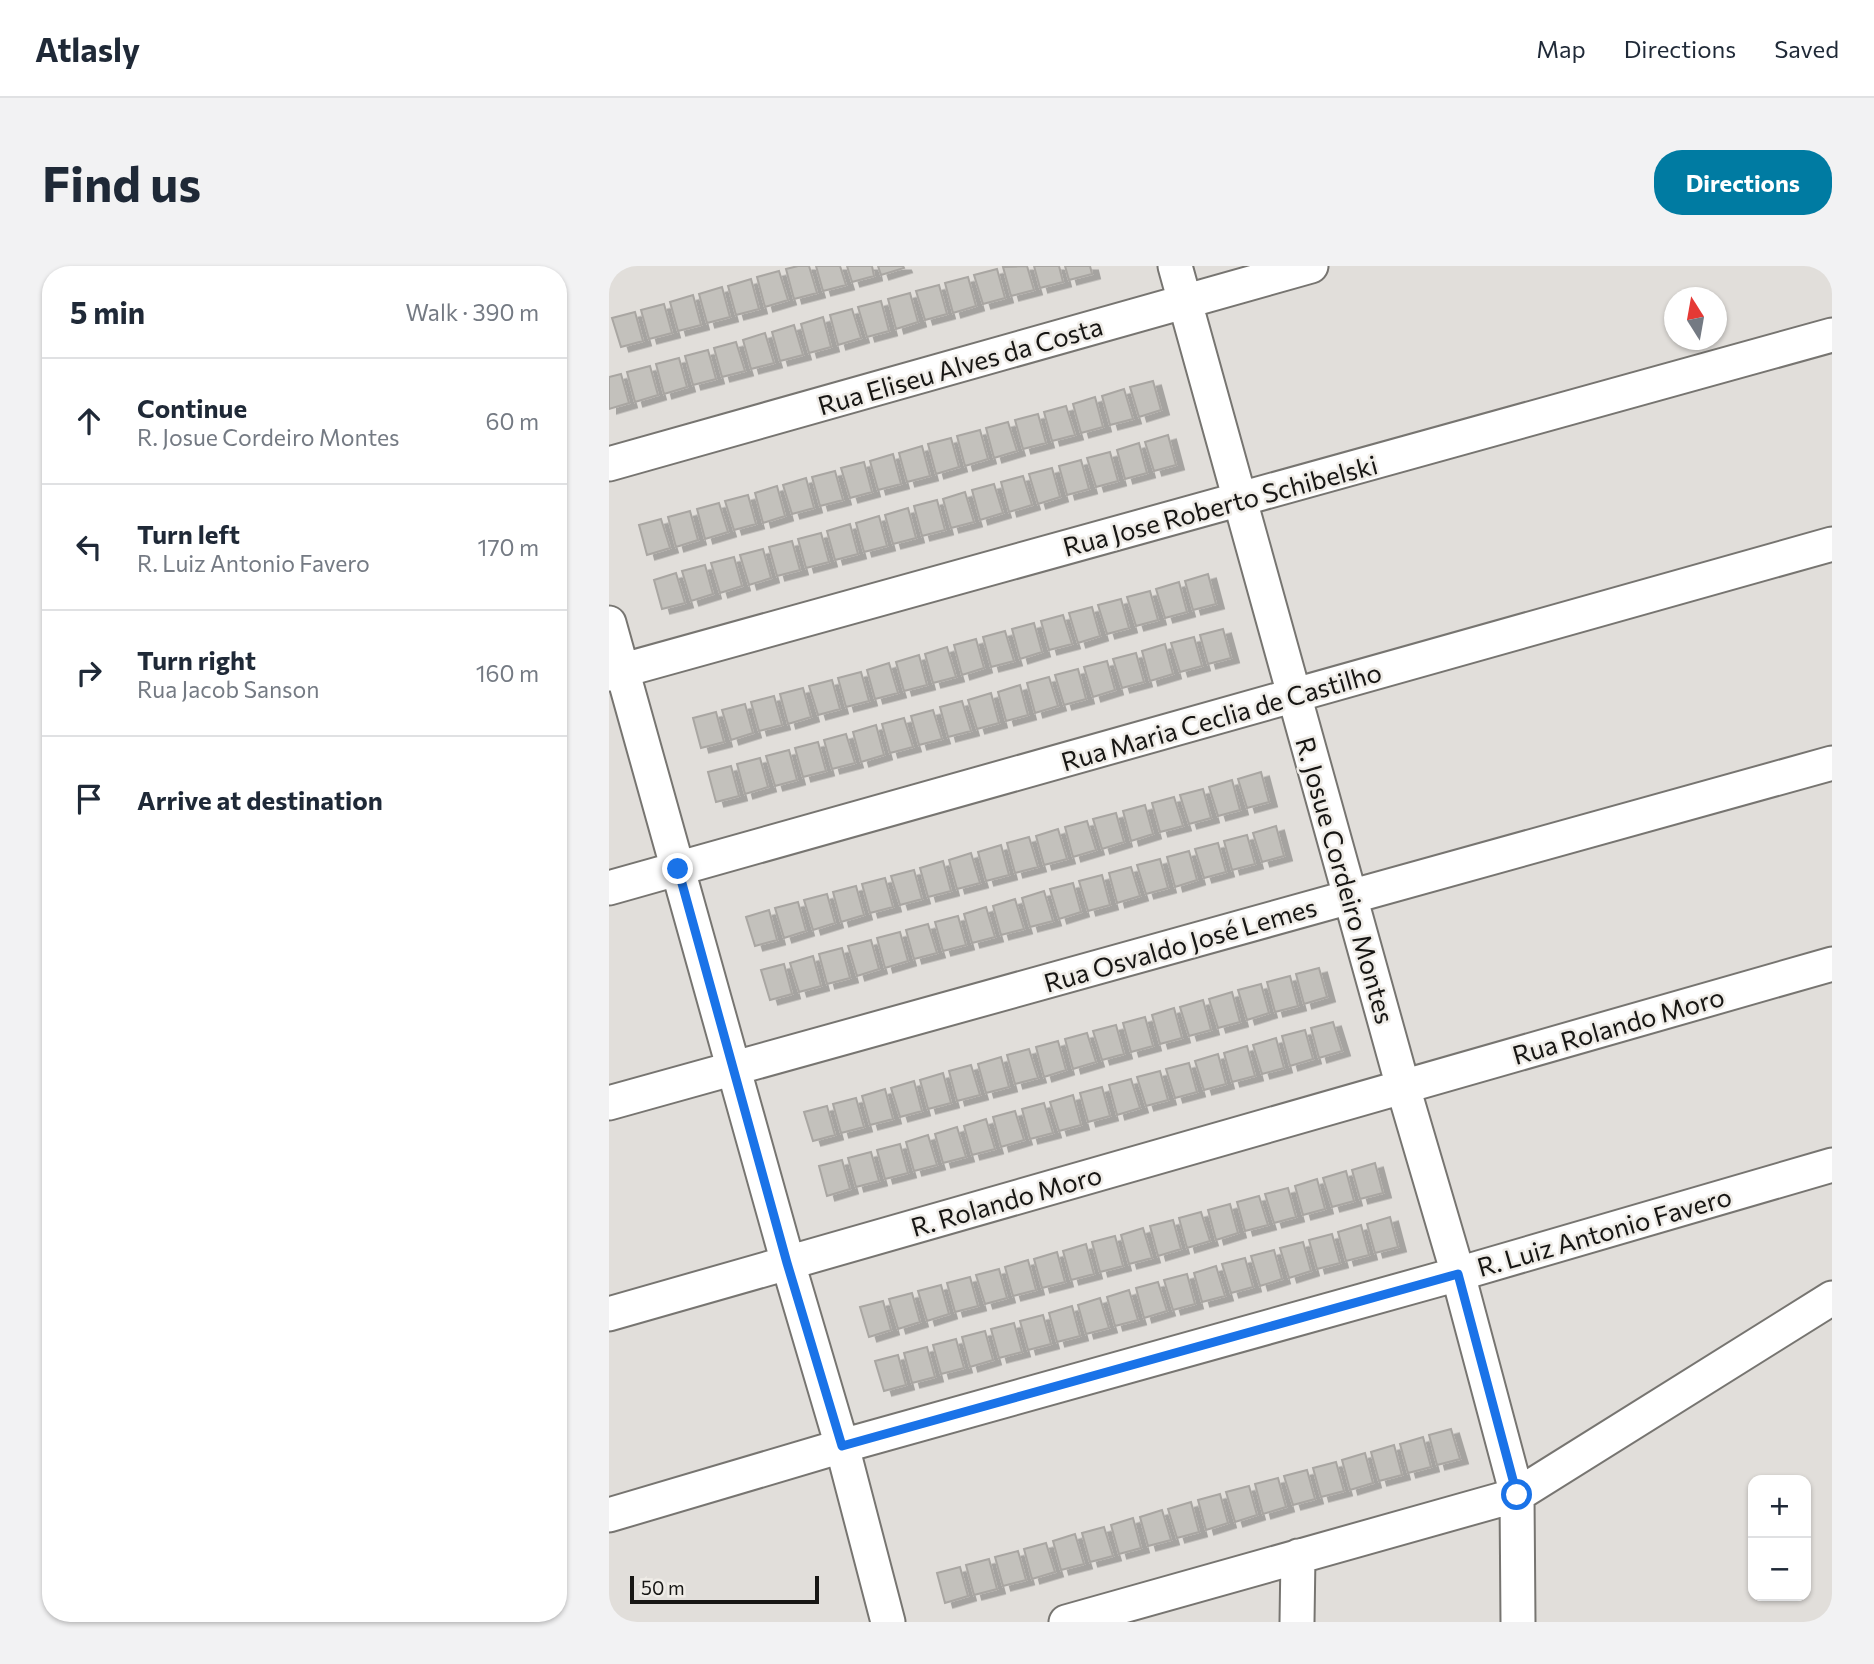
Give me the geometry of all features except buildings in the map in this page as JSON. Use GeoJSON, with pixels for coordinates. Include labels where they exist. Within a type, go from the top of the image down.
{"type":"FeatureCollection","features":[{"type":"Feature","properties":{"kind":"street","name":"R. Josue Cordeiro Montes"},"geometry":{"type":"LineString","coordinates":[[1175,266],[1403,1087],[1458,1274],[1517,1495],[1518,1622]]}},
{"type":"Feature","properties":{"kind":"street","name":"Rua Eliseu Alves da Costa"},"geometry":{"type":"LineString","coordinates":[[609,464],[1311,266]]}},
{"type":"Feature","properties":{"kind":"street","name":"Rua Jose Roberto Schibelski"},"geometry":{"type":"LineString","coordinates":[[616,672],[1832,335]]}},
{"type":"Feature","properties":{"kind":"street","name":"Rua Maria Ceclia de Castilho"},"geometry":{"type":"LineString","coordinates":[[609,888],[1832,544]]}},
{"type":"Feature","properties":{"kind":"street"},"geometry":{"type":"LineString","coordinates":[[609,622],[616,672],[678,869],[787,1263],[842,1446],[888,1622]]}},
{"type":"Feature","properties":{"kind":"street","name":"Rua Osvaldo José Lemes"},"geometry":{"type":"LineString","coordinates":[[609,1103],[1832,763]]}},
{"type":"Feature","properties":{"kind":"street","name":"Rua Rolando Moro"},"geometry":{"type":"LineString","coordinates":[[1403,1087],[1832,964]]}},
{"type":"Feature","properties":{"kind":"street","name":"R. Rolando Moro"},"geometry":{"type":"LineString","coordinates":[[609,1314],[1403,1087]]}},
{"type":"Feature","properties":{"kind":"street","name":"R. Luiz Antonio Favero"},"geometry":{"type":"LineString","coordinates":[[609,1515],[842,1446],[1458,1274],[1832,1165]]}},
{"type":"Feature","properties":{"kind":"street"},"geometry":{"type":"LineString","coordinates":[[1076,1621],[1517,1495],[1832,1298]]}},
{"type":"Feature","properties":{"kind":"street"},"geometry":{"type":"LineString","coordinates":[[1297,1622],[1298,1556]]}},
{"type":"Feature","properties":{"kind":"route"},"geometry":{"type":"LineString","coordinates":[[678,869],[787,1263],[842,1446],[1458,1274],[1517,1495]]}}]}
